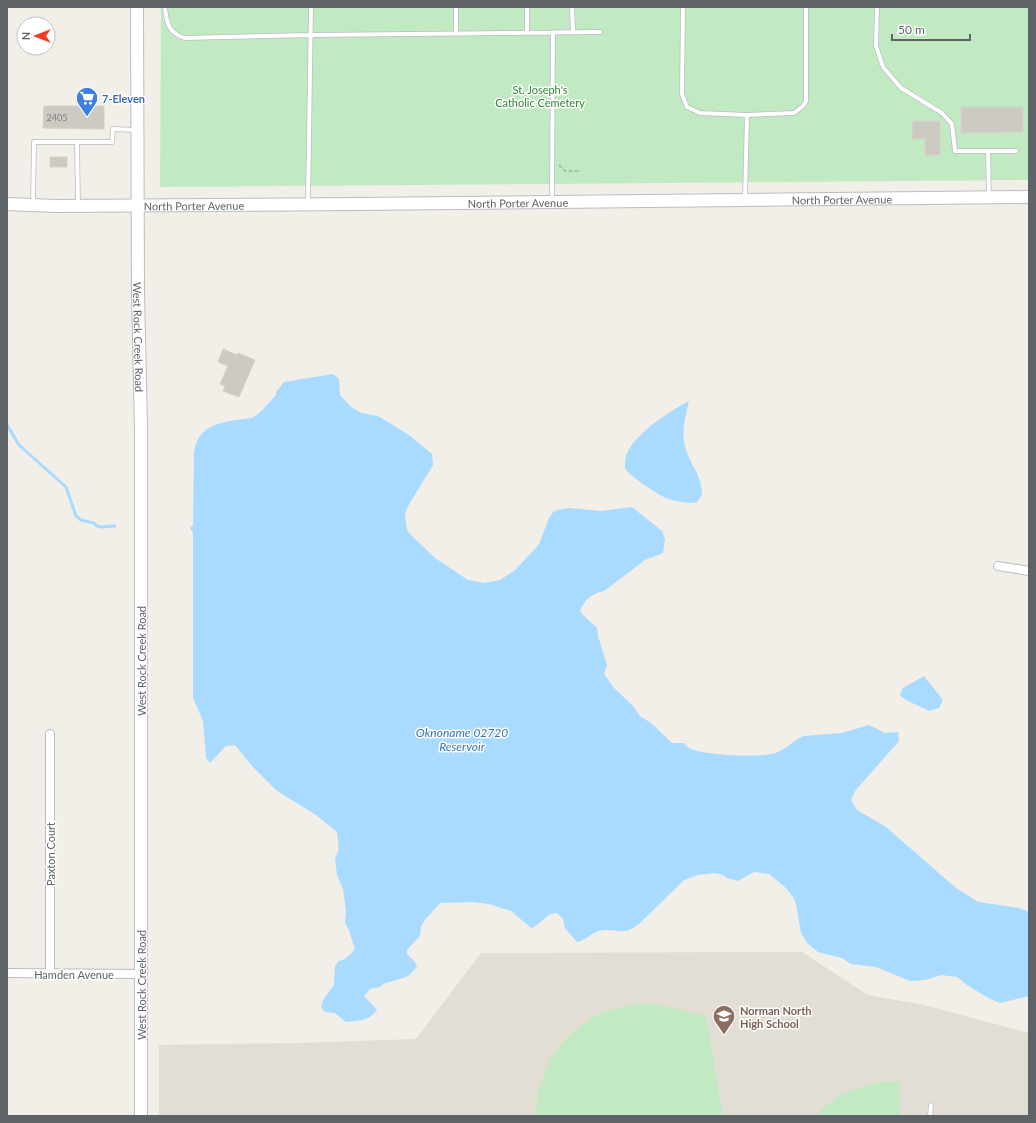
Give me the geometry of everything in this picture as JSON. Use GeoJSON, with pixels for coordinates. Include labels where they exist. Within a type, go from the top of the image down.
{"type":"FeatureCollection","features":[{"type":"Feature","properties":{"kind":"main road","name":"West Rock Creek Road"},"geometry":{"type":"LineString","coordinates":[[138,7],[138,205],[141,428],[141,1116]]}},
{"type":"Feature","properties":{"kind":"main road","name":"North Porter Avenue"},"geometry":{"type":"LineString","coordinates":[[7,204],[78,206],[1029,197]]}},
{"type":"Feature","properties":{"kind":"street"},"geometry":{"type":"LineString","coordinates":[[998,566],[1029,571]]}},
{"type":"Feature","properties":{"kind":"street","name":"Paxton Court"},"geometry":{"type":"LineString","coordinates":[[50,734],[50,974]]}},
{"type":"Feature","properties":{"kind":"street","name":"Hamden Avenue"},"geometry":{"type":"LineString","coordinates":[[7,974],[141,974]]}},
{"type":"Feature","properties":{"kind":"lane"},"geometry":{"type":"LineString","coordinates":[[165,7],[165,15],[170,30],[180,37],[185,38],[600,32]]}},
{"type":"Feature","properties":{"kind":"lane"},"geometry":{"type":"LineString","coordinates":[[308,204],[311,7]]}},
{"type":"Feature","properties":{"kind":"lane"},"geometry":{"type":"LineString","coordinates":[[456,7],[456,33]]}},
{"type":"Feature","properties":{"kind":"lane"},"geometry":{"type":"LineString","coordinates":[[527,7],[527,32]]}},
{"type":"Feature","properties":{"kind":"lane"},"geometry":{"type":"LineString","coordinates":[[572,7],[573,32]]}},
{"type":"Feature","properties":{"kind":"lane"},"geometry":{"type":"LineString","coordinates":[[683,7],[682,94],[687,107],[700,113],[747,115],[794,113],[803,106],[806,101],[806,7]]}},
{"type":"Feature","properties":{"kind":"lane"},"geometry":{"type":"LineString","coordinates":[[877,7],[876,46],[883,67],[901,88],[942,113],[952,124],[955,151],[1016,151]]}},
{"type":"Feature","properties":{"kind":"lane"},"geometry":{"type":"LineString","coordinates":[[552,202],[553,32]]}},
{"type":"Feature","properties":{"kind":"lane"},"geometry":{"type":"LineString","coordinates":[[745,200],[747,115]]}},
{"type":"Feature","properties":{"kind":"lane"},"geometry":{"type":"LineString","coordinates":[[33,205],[34,142],[112,142],[112,129],[138,130]]}},
{"type":"Feature","properties":{"kind":"lane"},"geometry":{"type":"LineString","coordinates":[[77,142],[78,206]]}},
{"type":"Feature","properties":{"kind":"lane"},"geometry":{"type":"LineString","coordinates":[[988,151],[989,197]]}},
{"type":"Feature","properties":{"kind":"lane"},"geometry":{"type":"LineString","coordinates":[[930,1105],[930,1116]]}},
{"type":"Feature","properties":{"kind":"path"},"geometry":{"type":"LineString","coordinates":[[552,165],[558,165],[564,171],[581,171]]}},
{"type":"Feature","properties":{"kind":"shaded area","name":"Norman North High School"},"geometry":{"type":"Polygon","coordinates":[[[802,952],[868,995],[924,1005],[1029,1033],[1029,1116],[159,1116],[159,1045],[298,1043],[416,1039],[481,953],[802,952]]]}},
{"type":"Feature","properties":{"kind":"green space","name":"St. Joseph's Catholic Cemetery"},"geometry":{"type":"Polygon","coordinates":[[[161,7],[1029,7],[1029,180],[160,187],[161,7]]]}},
{"type":"Feature","properties":{"kind":"green space"},"geometry":{"type":"Polygon","coordinates":[[[635,1004],[657,1004],[706,1016],[723,1116],[535,1116],[539,1090],[543,1077],[554,1054],[562,1044],[571,1034],[594,1017],[610,1010],[635,1004]]]}},
{"type":"Feature","properties":{"kind":"green space"},"geometry":{"type":"Polygon","coordinates":[[[880,1082],[899,1082],[900,1116],[816,1116],[829,1103],[837,1098],[853,1090],[880,1082]]]}},
{"type":"Feature","properties":{"kind":"water","name":"Oknoname 02720 Reservoir"},"geometry":{"type":"Polygon","coordinates":[[[333,374],[339,379],[340,395],[351,407],[361,413],[378,416],[409,435],[432,454],[433,465],[408,506],[405,514],[407,530],[435,558],[468,580],[485,583],[500,580],[514,571],[539,544],[549,518],[554,511],[568,508],[602,511],[632,507],[662,531],[665,539],[663,553],[645,560],[604,591],[596,593],[583,604],[580,612],[597,628],[607,665],[604,674],[614,688],[633,706],[640,716],[651,723],[672,743],[684,743],[687,747],[701,752],[734,755],[768,755],[779,752],[804,736],[842,733],[869,725],[885,733],[898,732],[899,741],[855,791],[851,800],[857,810],[886,827],[956,888],[978,902],[1019,908],[1029,912],[1029,996],[1000,1003],[990,999],[957,977],[941,975],[925,980],[910,981],[876,967],[851,964],[842,958],[818,952],[807,943],[801,933],[796,904],[786,888],[769,874],[754,872],[738,881],[715,873],[698,875],[684,880],[632,929],[626,931],[602,930],[592,934],[584,940],[577,942],[565,928],[563,919],[557,913],[550,914],[533,928],[511,911],[489,904],[472,902],[440,903],[421,926],[420,936],[407,950],[407,954],[415,962],[417,967],[408,976],[383,984],[380,987],[370,989],[364,996],[377,1010],[370,1017],[363,1020],[346,1022],[335,1013],[325,1012],[321,1007],[323,1000],[334,985],[335,966],[339,961],[346,958],[355,949],[349,930],[345,923],[346,911],[343,889],[337,875],[335,858],[339,849],[337,832],[316,815],[277,791],[252,766],[235,745],[226,746],[210,763],[206,758],[203,721],[193,698],[193,533],[190,528],[193,525],[194,453],[199,438],[203,433],[220,423],[251,418],[261,411],[276,395],[276,392],[284,382],[333,374]]]}},
{"type":"Feature","properties":{"kind":"water"},"geometry":{"type":"Polygon","coordinates":[[[689,401],[685,421],[684,442],[688,455],[700,481],[702,495],[696,503],[687,503],[666,498],[640,482],[625,469],[627,453],[640,436],[664,416],[689,401]]]}},
{"type":"Feature","properties":{"kind":"water"},"geometry":{"type":"Polygon","coordinates":[[[924,676],[943,700],[939,708],[929,711],[906,700],[900,695],[903,688],[924,676]]]}},
{"type":"Feature","properties":{"kind":"building"},"geometry":{"type":"Polygon","coordinates":[[[44,106],[104,106],[104,129],[43,128],[44,106]]]}},
{"type":"Feature","properties":{"kind":"building"},"geometry":{"type":"Polygon","coordinates":[[[961,107],[1023,107],[1023,132],[961,133],[961,107]]]}},
{"type":"Feature","properties":{"kind":"building"},"geometry":{"type":"Polygon","coordinates":[[[913,121],[940,121],[940,155],[925,155],[925,139],[912,139],[913,121]]]}},
{"type":"Feature","properties":{"kind":"building"},"geometry":{"type":"Polygon","coordinates":[[[50,157],[67,157],[67,167],[50,167],[50,157]]]}},
{"type":"Feature","properties":{"kind":"building"},"geometry":{"type":"Polygon","coordinates":[[[223,349],[255,360],[239,397],[223,391],[225,386],[220,384],[228,366],[218,362],[223,349]]]}},
{"type":"Feature","properties":{"kind":"waterway"},"geometry":{"type":"LineString","coordinates":[[7,425],[19,445],[66,487],[76,516],[81,520],[94,523],[97,526],[115,526]]}},
{"type":"Feature","properties":{"kind":"place","name":"7-Eleven"},"geometry":{"type":"Point","coordinates":[87,118]}},
{"type":"Feature","properties":{"kind":"place","name":"Norman North High School"},"geometry":{"type":"Point","coordinates":[724,1036]}}]}
